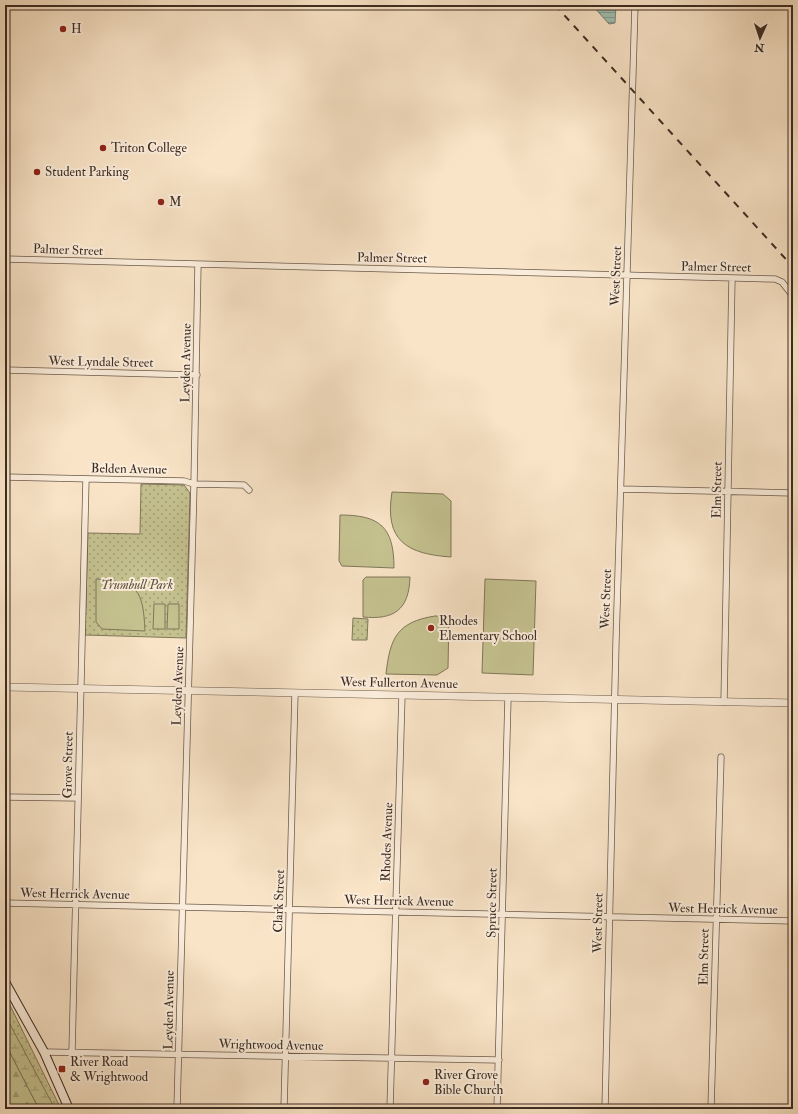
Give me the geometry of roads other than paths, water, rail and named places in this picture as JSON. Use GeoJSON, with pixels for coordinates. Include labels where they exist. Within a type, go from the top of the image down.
{"type":"FeatureCollection","features":[{"type":"Feature","properties":{"kind":"main road"},"geometry":{"type":"LineString","coordinates":[[5,982],[44,1052],[69,1109]]}},
{"type":"Feature","properties":{"kind":"street","name":"West Street"},"geometry":{"type":"LineString","coordinates":[[605,1109],[626,276],[635,5]]}},
{"type":"Feature","properties":{"kind":"street","name":"Palmer Street"},"geometry":{"type":"LineString","coordinates":[[5,259],[779,280],[793,296]]}},
{"type":"Feature","properties":{"kind":"street","name":"Leyden Avenue"},"geometry":{"type":"LineString","coordinates":[[177,1109],[197,375],[198,264]]}},
{"type":"Feature","properties":{"kind":"street","name":"Elm Street"},"geometry":{"type":"LineString","coordinates":[[724,702],[732,278]]}},
{"type":"Feature","properties":{"kind":"street","name":"West Lyndale Street"},"geometry":{"type":"LineString","coordinates":[[5,370],[197,375]]}},
{"type":"Feature","properties":{"kind":"street","name":"Belden Avenue"},"geometry":{"type":"LineString","coordinates":[[5,477],[244,485],[249,490]]}},
{"type":"Feature","properties":{"kind":"street","name":"Grove Street"},"geometry":{"type":"LineString","coordinates":[[72,1052],[86,479]]}},
{"type":"Feature","properties":{"kind":"street"},"geometry":{"type":"LineString","coordinates":[[621,488],[793,493]]}},
{"type":"Feature","properties":{"kind":"street","name":"West Fullerton Avenue"},"geometry":{"type":"LineString","coordinates":[[5,687],[793,703]]}},
{"type":"Feature","properties":{"kind":"street","name":"Clark Street"},"geometry":{"type":"LineString","coordinates":[[284,1109],[295,693]]}},
{"type":"Feature","properties":{"kind":"street","name":"Rhodes Avenue"},"geometry":{"type":"LineString","coordinates":[[390,1109],[402,695]]}},
{"type":"Feature","properties":{"kind":"street","name":"Spruce Street"},"geometry":{"type":"LineString","coordinates":[[497,1109],[508,698]]}},
{"type":"Feature","properties":{"kind":"street","name":"Elm Street"},"geometry":{"type":"LineString","coordinates":[[711,1109],[721,757]]}},
{"type":"Feature","properties":{"kind":"street"},"geometry":{"type":"LineString","coordinates":[[5,797],[78,798]]}},
{"type":"Feature","properties":{"kind":"street","name":"West Herrick Avenue"},"geometry":{"type":"LineString","coordinates":[[5,903],[793,921]]}},
{"type":"Feature","properties":{"kind":"street","name":"Wrightwood Avenue"},"geometry":{"type":"LineString","coordinates":[[44,1052],[498,1060]]}},
{"type":"Feature","properties":{"kind":"railway"},"geometry":{"type":"LineString","coordinates":[[555,5],[793,267]]}},
{"type":"Feature","properties":{"kind":"place","name":"H"},"geometry":{"type":"Point","coordinates":[63,29]}},
{"type":"Feature","properties":{"kind":"place","name":"Triton College"},"geometry":{"type":"Point","coordinates":[103,148]}},
{"type":"Feature","properties":{"kind":"place","name":"Student Parking"},"geometry":{"type":"Point","coordinates":[37,172]}},
{"type":"Feature","properties":{"kind":"place","name":"M"},"geometry":{"type":"Point","coordinates":[161,202]}},
{"type":"Feature","properties":{"kind":"place","name":"Rhodes Elementary School"},"geometry":{"type":"Point","coordinates":[431,628]}},
{"type":"Feature","properties":{"kind":"place","name":"River Road & Wrightwood"},"geometry":{"type":"Point","coordinates":[62,1069]}},
{"type":"Feature","properties":{"kind":"place","name":"River Grove Bible Church"},"geometry":{"type":"Point","coordinates":[426,1082]}},
{"type":"Feature","properties":{"kind":"park label","name":"Trumbull Park"},"geometry":{"type":"Point","coordinates":[137,585]}}]}
